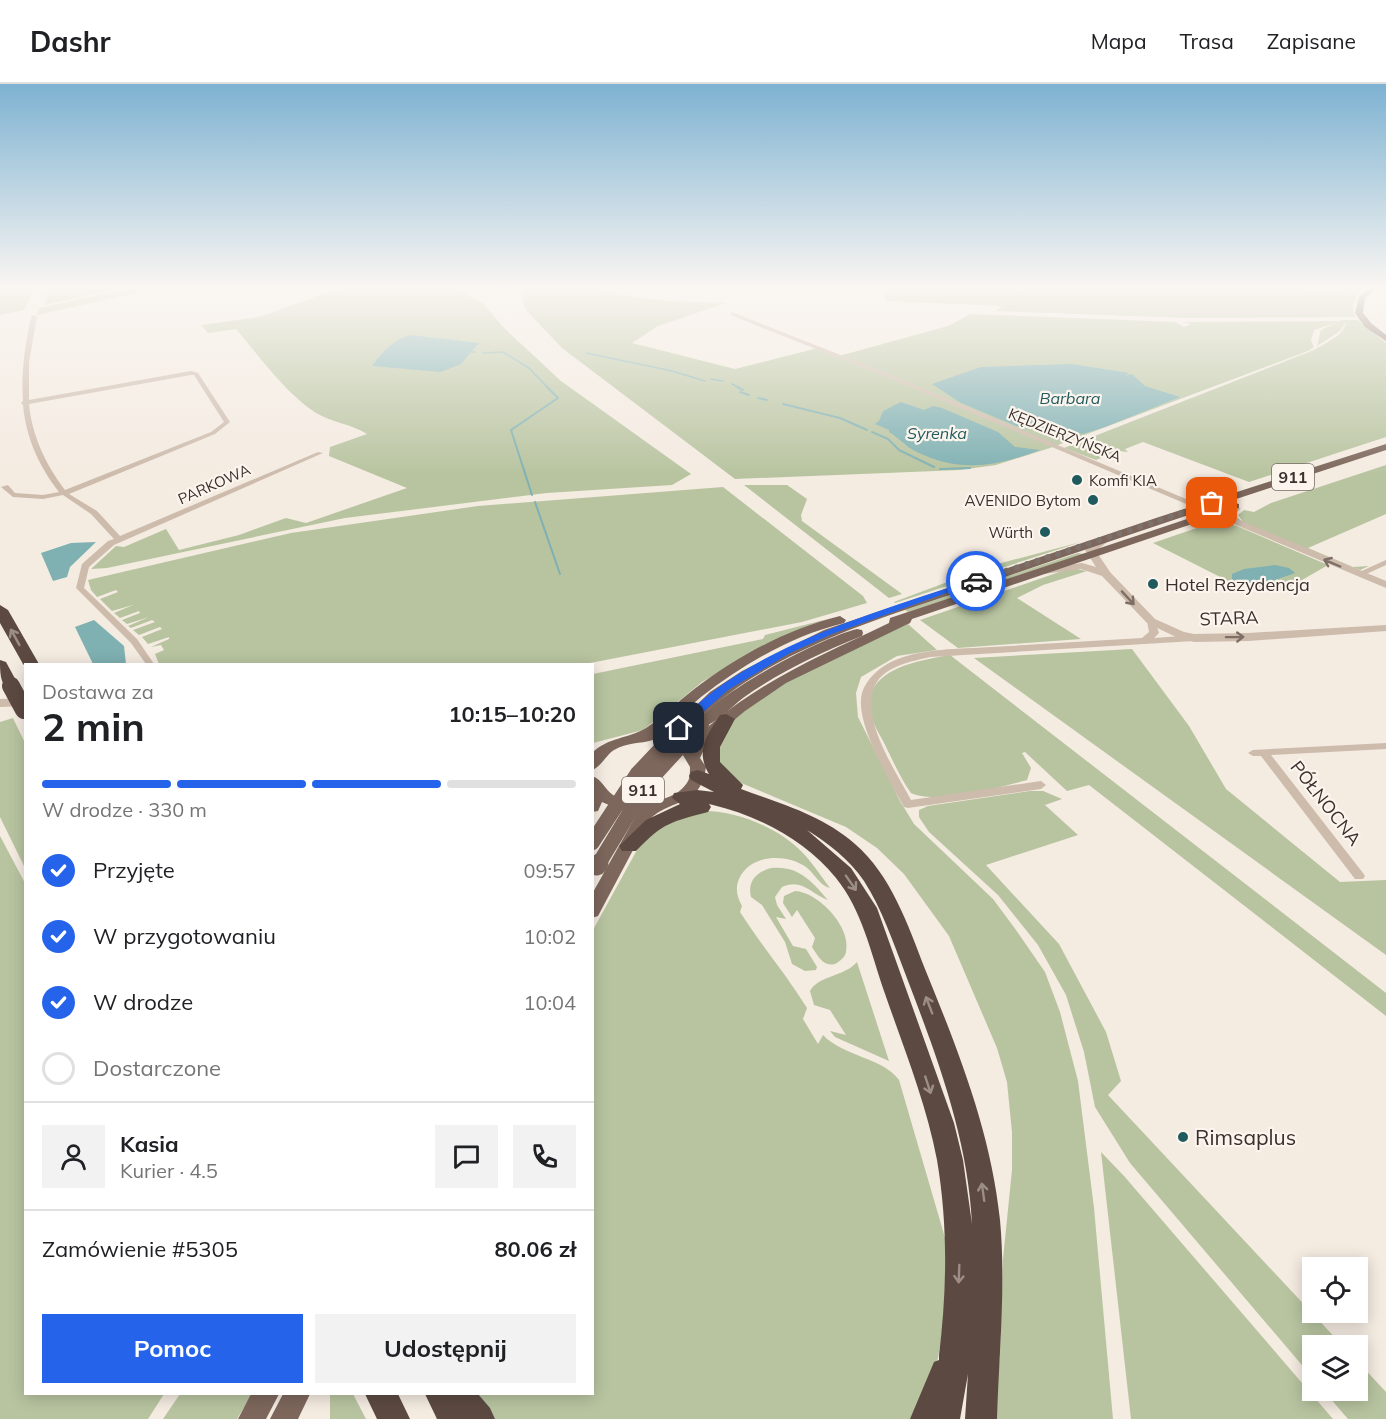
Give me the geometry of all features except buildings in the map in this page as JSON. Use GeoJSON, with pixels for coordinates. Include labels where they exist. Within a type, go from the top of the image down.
{"type":"FeatureCollection","features":[{"type":"Feature","properties":{"kind":"highway"},"geometry":{"type":"LineString","coordinates":[[0,610],[30,663]]}},
{"type":"Feature","properties":{"kind":"highway"},"geometry":{"type":"LineString","coordinates":[[0,665],[5,691],[24,704]]}},
{"type":"Feature","properties":{"kind":"highway"},"geometry":{"type":"LineString","coordinates":[[726,719],[711,742],[710,762],[722,778],[750,797]]}},
{"type":"Feature","properties":{"kind":"highway"},"geometry":{"type":"LineString","coordinates":[[698,776],[715,785],[799,816],[848,848],[872,876],[897,924],[964,1102],[976,1154],[988,1250],[981,1419]]}},
{"type":"Feature","properties":{"kind":"highway"},"geometry":{"type":"LineString","coordinates":[[681,798],[701,795],[731,803],[786,825],[815,844],[850,879],[866,908],[911,1034],[946,1142],[957,1213],[960,1254],[954,1352],[944,1419]]}},
{"type":"Feature","properties":{"kind":"highway"},"geometry":{"type":"LineString","coordinates":[[629,846],[653,822],[664,816],[688,808],[709,807],[734,811],[758,819],[815,844]]}},
{"type":"Feature","properties":{"kind":"highway"},"geometry":{"type":"LineString","coordinates":[[926,1419],[954,1352]]}},
{"type":"Feature","properties":{"kind":"highway"},"geometry":{"type":"LineString","coordinates":[[970,1419],[982,1365]]}},
{"type":"Feature","properties":{"kind":"highway"},"geometry":{"type":"LineString","coordinates":[[382,1395],[394,1419]]}},
{"type":"Feature","properties":{"kind":"highway"},"geometry":{"type":"LineString","coordinates":[[442,1395],[455,1419]]}},
{"type":"Feature","properties":{"kind":"highway"},"geometry":{"type":"LineString","coordinates":[[459,1395],[479,1419]]}},
{"type":"Feature","properties":{"kind":"main road","name":"911"},"geometry":{"type":"LineString","coordinates":[[594,840],[637,774],[695,721],[730,684],[787,651],[829,633],[964,585],[1386,447]]}},
{"type":"Feature","properties":{"kind":"main road","name":"911"},"geometry":{"type":"LineString","coordinates":[[595,870],[648,782],[695,721],[749,686],[811,652],[885,623],[1386,456]]}},
{"type":"Feature","properties":{"kind":"main road"},"geometry":{"type":"LineString","coordinates":[[594,763],[609,746],[640,737],[654,730],[698,693],[736,668],[807,630],[964,585]]}},
{"type":"Feature","properties":{"kind":"main road"},"geometry":{"type":"LineString","coordinates":[[594,785],[613,802],[632,807],[653,807],[681,798],[695,784],[698,776],[694,756],[702,740],[726,719],[766,689],[802,668],[922,612]]}},
{"type":"Feature","properties":{"kind":"main road"},"geometry":{"type":"LineString","coordinates":[[640,737],[672,741],[694,756]]}},
{"type":"Feature","properties":{"kind":"main road"},"geometry":{"type":"LineString","coordinates":[[594,787],[597,796],[594,803]]}},
{"type":"Feature","properties":{"kind":"main road"},"geometry":{"type":"LineString","coordinates":[[594,907],[643,817],[653,807]]}},
{"type":"Feature","properties":{"kind":"main road"},"geometry":{"type":"LineString","coordinates":[[251,1419],[265,1395]]}},
{"type":"Feature","properties":{"kind":"street"},"geometry":{"type":"LineString","coordinates":[[28,350],[24,369],[24,403],[40,459],[64,493],[92,511],[118,540]]}},
{"type":"Feature","properties":{"kind":"street","name":"KĘDZIERZYŃSKA"},"geometry":{"type":"LineString","coordinates":[[824,350],[1386,585]]}},
{"type":"Feature","properties":{"kind":"street"},"geometry":{"type":"LineString","coordinates":[[5,487],[13,495],[43,497],[64,493],[213,433],[227,422],[196,374],[191,373],[24,403]]}},
{"type":"Feature","properties":{"kind":"street","name":"PARKOWA"},"geometry":{"type":"LineString","coordinates":[[149,663],[134,641],[80,588],[85,566],[102,550],[118,540],[320,453]]}},
{"type":"Feature","properties":{"kind":"street"},"geometry":{"type":"LineString","coordinates":[[1182,513],[1185,509],[1181,499],[1223,500]]}},
{"type":"Feature","properties":{"kind":"street"},"geometry":{"type":"LineString","coordinates":[[1232,507],[1231,517],[1236,522]]}},
{"type":"Feature","properties":{"kind":"street"},"geometry":{"type":"LineString","coordinates":[[1090,554],[1093,546],[1113,536]]}},
{"type":"Feature","properties":{"kind":"street","name":"STARA"},"geometry":{"type":"LineString","coordinates":[[1090,554],[1151,621],[1167,630],[1194,638],[1386,628]]}},
{"type":"Feature","properties":{"kind":"street"},"geometry":{"type":"LineString","coordinates":[[1359,574],[1386,562]]}},
{"type":"Feature","properties":{"kind":"street"},"geometry":{"type":"LineString","coordinates":[[1039,572],[1074,566],[1089,567],[1106,574]]}},
{"type":"Feature","properties":{"kind":"street"},"geometry":{"type":"LineString","coordinates":[[1143,642],[1154,633],[1151,621]]}},
{"type":"Feature","properties":{"kind":"street"},"geometry":{"type":"LineString","coordinates":[[1041,785],[908,804],[868,723],[863,704],[868,686],[878,674],[892,665],[929,654],[1194,638]]}},
{"type":"Feature","properties":{"kind":"street"},"geometry":{"type":"LineString","coordinates":[[0,703],[24,705]]}},
{"type":"Feature","properties":{"kind":"street"},"geometry":{"type":"LineString","coordinates":[[594,749],[609,746]]}},
{"type":"Feature","properties":{"kind":"street","name":"PÓŁNOCNA"},"geometry":{"type":"LineString","coordinates":[[1359,876],[1258,753],[1386,746]]}},
{"type":"Feature","properties":{"kind":"green space"},"geometry":{"type":"Polygon","coordinates":[[[254,350],[528,350],[561,381],[691,474],[672,485],[547,493],[345,518],[107,568],[91,569],[116,546],[124,547],[166,529],[179,550],[239,535],[286,518],[306,523],[407,488],[329,456],[330,447],[367,434],[316,413],[273,374],[254,350]]]}},
{"type":"Feature","properties":{"kind":"green space"},"geometry":{"type":"Polygon","coordinates":[[[565,350],[661,350],[735,369],[809,350],[824,350],[839,356],[860,350],[1309,350],[1050,448],[996,465],[960,470],[735,479],[565,350]]]}},
{"type":"Feature","properties":{"kind":"green space"},"geometry":{"type":"Polygon","coordinates":[[[1313,350],[1386,350],[1386,437],[1249,482],[1143,442],[1125,449],[1128,452],[1119,451],[1096,460],[1064,448],[1313,350]]]}},
{"type":"Feature","properties":{"kind":"green space"},"geometry":{"type":"Polygon","coordinates":[[[1386,465],[1386,514],[1308,548],[1353,567],[1369,566],[1360,570],[1238,521],[1233,516],[1235,509],[1241,508],[1234,515],[1243,522],[1238,515],[1244,510],[1254,512],[1271,503],[1386,465]]]}},
{"type":"Feature","properties":{"kind":"green space"},"geometry":{"type":"Polygon","coordinates":[[[744,485],[787,485],[807,499],[801,515],[802,521],[902,594],[889,598],[744,485]]]}},
{"type":"Feature","properties":{"kind":"green space"},"geometry":{"type":"Polygon","coordinates":[[[723,487],[863,596],[867,603],[802,622],[590,663],[159,663],[155,654],[164,650],[161,645],[151,647],[169,637],[148,644],[142,637],[162,629],[160,627],[139,635],[133,630],[155,622],[152,620],[131,628],[128,626],[149,617],[127,624],[122,620],[140,613],[139,611],[120,618],[114,613],[133,605],[112,611],[100,599],[118,592],[116,590],[97,597],[91,590],[88,580],[291,533],[478,506],[723,487]]]}},
{"type":"Feature","properties":{"kind":"green space"},"geometry":{"type":"Polygon","coordinates":[[[1217,521],[1237,526],[1328,565],[1283,591],[1238,586],[1153,543],[1217,521]]]}},
{"type":"Feature","properties":{"kind":"green space"},"geometry":{"type":"Polygon","coordinates":[[[1081,542],[895,603],[894,602],[990,566],[1081,542]]]}},
{"type":"Feature","properties":{"kind":"green space"},"geometry":{"type":"Polygon","coordinates":[[[1078,553],[1083,554],[908,612],[905,610],[1078,553]]]}},
{"type":"Feature","properties":{"kind":"green space"},"geometry":{"type":"Polygon","coordinates":[[[1071,568],[1087,571],[1043,585],[1017,598],[1081,639],[958,648],[920,620],[1071,568]]]}},
{"type":"Feature","properties":{"kind":"green space"},"geometry":{"type":"Polygon","coordinates":[[[828,619],[800,629],[702,682],[643,730],[594,743],[594,674],[763,639],[765,635],[828,619]]]}},
{"type":"Feature","properties":{"kind":"green space"},"geometry":{"type":"Polygon","coordinates":[[[908,624],[937,650],[897,656],[861,677],[856,693],[858,717],[914,824],[993,899],[1045,972],[1060,1012],[1078,1081],[1094,1208],[1113,1419],[993,1419],[1000,1355],[1003,1259],[1012,1170],[1012,1132],[1007,1082],[997,1048],[949,936],[904,874],[877,848],[846,827],[734,780],[714,758],[733,720],[768,692],[815,666],[908,624]]]}},
{"type":"Feature","properties":{"kind":"green space"},"geometry":{"type":"Polygon","coordinates":[[[1132,649],[1189,726],[1226,789],[1340,882],[1386,880],[1386,955],[974,658],[1132,649]]]}},
{"type":"Feature","properties":{"kind":"green space"},"geometry":{"type":"Polygon","coordinates":[[[950,655],[1386,993],[1386,1016],[1089,785],[1067,791],[1025,752],[1022,753],[1031,768],[1027,780],[951,796],[922,796],[911,793],[873,722],[870,702],[874,689],[893,671],[921,661],[950,655]]]}},
{"type":"Feature","properties":{"kind":"green space"},"geometry":{"type":"Polygon","coordinates":[[[13,718],[24,741],[24,866],[0,817],[0,722],[13,718]]]}},
{"type":"Feature","properties":{"kind":"green space"},"geometry":{"type":"Polygon","coordinates":[[[1030,791],[1043,791],[1062,799],[1045,805],[1078,835],[986,865],[1059,944],[1106,1032],[1121,1081],[1108,1095],[1302,1302],[1302,1323],[1321,1323],[1333,1335],[1302,1335],[1302,1365],[1130,1163],[1095,1107],[1084,1052],[1066,995],[1038,945],[998,895],[929,832],[919,817],[919,810],[928,806],[1030,791]]]}},
{"type":"Feature","properties":{"kind":"green space"},"geometry":{"type":"Polygon","coordinates":[[[702,811],[728,813],[755,822],[791,842],[809,860],[830,888],[823,885],[798,862],[769,858],[751,865],[744,871],[737,889],[742,906],[740,912],[807,1008],[803,1019],[818,1044],[823,1035],[841,1048],[883,1066],[899,1080],[948,1248],[945,1314],[938,1358],[931,1385],[916,1419],[495,1419],[478,1395],[594,1395],[594,928],[643,839],[659,824],[702,811]]]}},
{"type":"Feature","properties":{"kind":"green space"},"geometry":{"type":"Polygon","coordinates":[[[0,836],[24,881],[24,1395],[163,1395],[148,1419],[0,1419],[0,836]]]}},
{"type":"Feature","properties":{"kind":"green space"},"geometry":{"type":"Polygon","coordinates":[[[771,868],[797,872],[810,881],[828,900],[795,884],[782,887],[775,897],[786,919],[776,917],[793,946],[806,949],[817,967],[816,970],[805,971],[792,964],[785,942],[762,905],[751,897],[750,886],[754,878],[771,868]]]}},
{"type":"Feature","properties":{"kind":"green space"},"geometry":{"type":"Polygon","coordinates":[[[795,891],[814,897],[839,922],[846,942],[845,954],[837,963],[828,964],[819,958],[812,947],[815,938],[797,910],[792,917],[783,903],[784,896],[795,891]]]}},
{"type":"Feature","properties":{"kind":"green space"},"geometry":{"type":"Polygon","coordinates":[[[857,962],[889,1061],[835,1037],[830,1031],[846,1035],[830,1010],[814,1005],[810,991],[814,986],[845,971],[857,962]]]}},
{"type":"Feature","properties":{"kind":"green space"},"geometry":{"type":"Polygon","coordinates":[[[1101,1152],[1302,1383],[1302,1401],[1318,1401],[1333,1419],[1131,1419],[1101,1152]]]}},
{"type":"Feature","properties":{"kind":"green space"},"geometry":{"type":"Polygon","coordinates":[[[1368,1373],[1386,1392],[1386,1419],[1348,1419],[1333,1401],[1368,1401],[1368,1373]]]}},
{"type":"Feature","properties":{"kind":"green space"},"geometry":{"type":"Polygon","coordinates":[[[179,1395],[251,1395],[237,1419],[163,1419],[179,1395]]]}},
{"type":"Feature","properties":{"kind":"green space"},"geometry":{"type":"Polygon","coordinates":[[[330,1395],[354,1395],[366,1419],[330,1419],[330,1395]]]}},
{"type":"Feature","properties":{"kind":"water"},"geometry":{"type":"Polygon","coordinates":[[[386,350],[473,350],[461,364],[441,372],[372,366],[386,350]]]}},
{"type":"Feature","properties":{"kind":"water","name":"Barbara"},"geometry":{"type":"Polygon","coordinates":[[[1072,364],[1129,373],[1125,376],[1132,374],[1145,386],[1180,397],[1083,434],[1021,428],[961,403],[932,384],[981,367],[1072,364]]]}},
{"type":"Feature","properties":{"kind":"water","name":"Syrenka"},"geometry":{"type":"Polygon","coordinates":[[[901,402],[924,410],[933,406],[942,408],[998,432],[1015,447],[1040,450],[992,464],[962,465],[931,458],[911,449],[889,430],[875,424],[879,421],[883,411],[901,402]]]}},
{"type":"Feature","properties":{"kind":"water"},"geometry":{"type":"Polygon","coordinates":[[[96,542],[70,567],[67,577],[53,581],[41,553],[71,543],[96,542]]]}},
{"type":"Feature","properties":{"kind":"water"},"geometry":{"type":"Polygon","coordinates":[[[1275,565],[1289,568],[1295,573],[1258,586],[1242,584],[1232,579],[1232,574],[1244,569],[1275,565]]]}},
{"type":"Feature","properties":{"kind":"water"},"geometry":{"type":"Polygon","coordinates":[[[94,620],[124,646],[126,663],[93,663],[75,627],[94,620]]]}},
{"type":"Feature","properties":{"kind":"waterway"},"geometry":{"type":"LineString","coordinates":[[483,353],[503,352],[529,368],[548,388]]}},
{"type":"Feature","properties":{"kind":"waterway"},"geometry":{"type":"LineString","coordinates":[[586,353],[672,371],[705,381]]}},
{"type":"Feature","properties":{"kind":"waterway"},"geometry":{"type":"LineString","coordinates":[[711,379],[723,381]]}},
{"type":"Feature","properties":{"kind":"waterway"},"geometry":{"type":"LineString","coordinates":[[732,384],[740,388]]}},
{"type":"Feature","properties":{"kind":"waterway"},"geometry":{"type":"LineString","coordinates":[[737,387],[743,390]]}},
{"type":"Feature","properties":{"kind":"waterway"},"geometry":{"type":"LineString","coordinates":[[532,495],[511,430],[558,398],[548,388]]}},
{"type":"Feature","properties":{"kind":"waterway"},"geometry":{"type":"LineString","coordinates":[[740,392],[749,395]]}},
{"type":"Feature","properties":{"kind":"waterway"},"geometry":{"type":"LineString","coordinates":[[758,398],[767,400]]}},
{"type":"Feature","properties":{"kind":"waterway"},"geometry":{"type":"LineString","coordinates":[[783,404],[840,418],[867,430]]}},
{"type":"Feature","properties":{"kind":"waterway"},"geometry":{"type":"LineString","coordinates":[[872,432],[888,439],[899,450],[934,467]]}},
{"type":"Feature","properties":{"kind":"waterway"},"geometry":{"type":"LineString","coordinates":[[940,469],[970,468]]}},
{"type":"Feature","properties":{"kind":"waterway"},"geometry":{"type":"LineString","coordinates":[[535,502],[560,574]]}},
{"type":"Feature","properties":{"kind":"way so far"},"geometry":{"type":"LineString","coordinates":[[976,581],[1212,503]]}},
{"type":"Feature","properties":{"kind":"place","name":"Komfi KIA"},"geometry":{"type":"Point","coordinates":[1077,480]}},
{"type":"Feature","properties":{"kind":"place","name":"AVENIDO Bytom"},"geometry":{"type":"Point","coordinates":[1093,500]}},
{"type":"Feature","properties":{"kind":"place","name":"Würth"},"geometry":{"type":"Point","coordinates":[1045,532]}},
{"type":"Feature","properties":{"kind":"place","name":"Hotel Rezydencja"},"geometry":{"type":"Point","coordinates":[1153,584]}},
{"type":"Feature","properties":{"kind":"place","name":"Rimsaplus"},"geometry":{"type":"Point","coordinates":[1183,1137]}},
{"type":"Feature","properties":{"kind":"route"},"geometry":{"type":"LineString","coordinates":[[679,728],[725,688],[787,651],[829,633],[976,581]]}}]}
